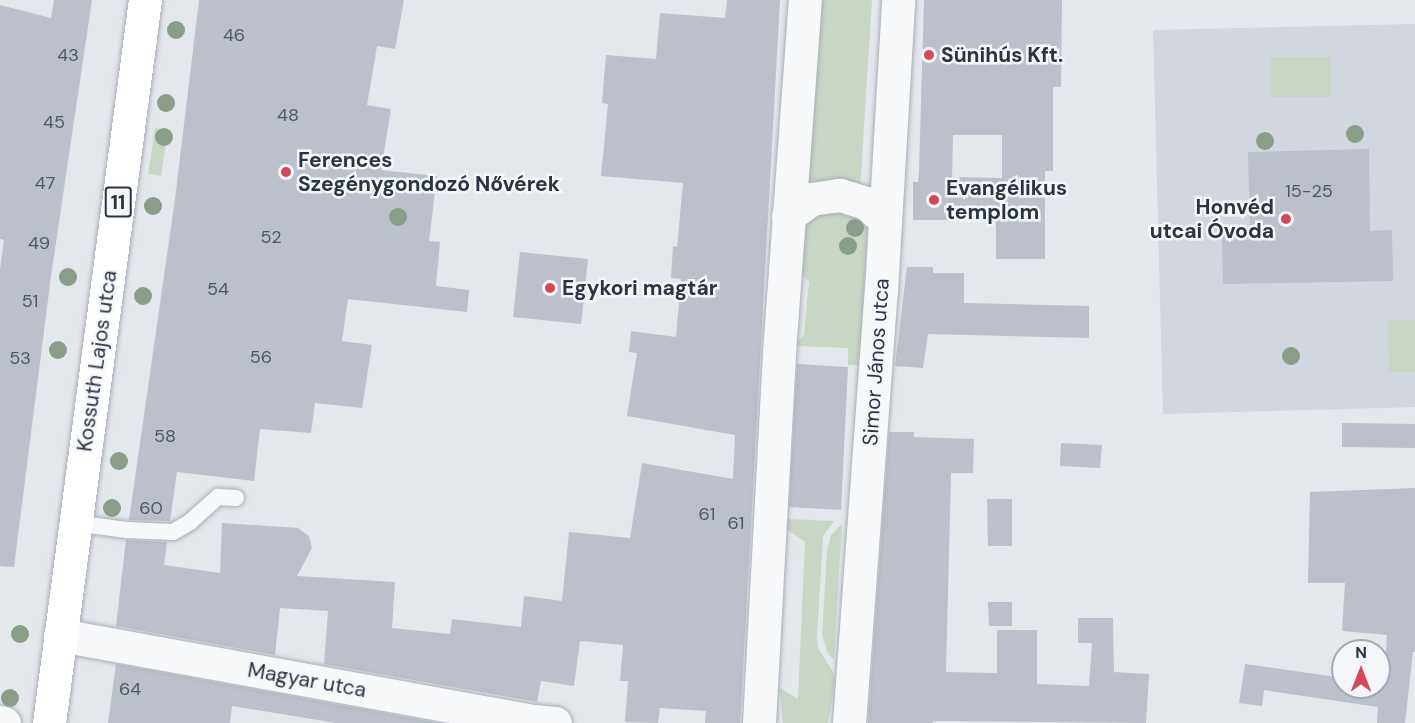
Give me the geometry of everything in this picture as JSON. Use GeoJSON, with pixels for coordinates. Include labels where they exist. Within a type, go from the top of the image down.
{"type":"FeatureCollection","features":[{"type":"Feature","properties":{"kind":"main road","name":"Kossuth Lajos utca"},"geometry":{"type":"LineString","coordinates":[[49,723],[145,0]]}},
{"type":"Feature","properties":{"kind":"street"},"geometry":{"type":"LineString","coordinates":[[759,723],[788,216],[805,0]]}},
{"type":"Feature","properties":{"kind":"street","name":"Simor János utca"},"geometry":{"type":"LineString","coordinates":[[849,723],[885,220],[898,0]]}},
{"type":"Feature","properties":{"kind":"street"},"geometry":{"type":"LineString","coordinates":[[788,216],[811,199],[840,195],[866,202],[885,220]]}},
{"type":"Feature","properties":{"kind":"street","name":"Magyar utca"},"geometry":{"type":"LineString","coordinates":[[60,635],[555,723]]}},
{"type":"Feature","properties":{"kind":"lane"},"geometry":{"type":"LineString","coordinates":[[75,523],[127,530],[174,532],[190,522],[218,497],[236,498]]}},
{"type":"Feature","properties":{"kind":"shaded area","name":"Honvéd utcai Óvoda"},"geometry":{"type":"Polygon","coordinates":[[[1415,24],[1415,407],[1163,414],[1153,30],[1415,24]]]}},
{"type":"Feature","properties":{"kind":"green space"},"geometry":{"type":"Polygon","coordinates":[[[819,0],[872,0],[860,190],[807,190],[819,0]]]}},
{"type":"Feature","properties":{"kind":"green space"},"geometry":{"type":"Polygon","coordinates":[[[1271,57],[1331,57],[1331,97],[1271,97],[1271,57]]]}},
{"type":"Feature","properties":{"kind":"green space"},"geometry":{"type":"Polygon","coordinates":[[[155,128],[168,130],[161,176],[148,174],[155,128]]]}},
{"type":"Feature","properties":{"kind":"green space"},"geometry":{"type":"Polygon","coordinates":[[[806,209],[868,214],[860,365],[848,365],[848,348],[795,346],[795,343],[804,335],[809,282],[801,274],[806,209]]]}},
{"type":"Feature","properties":{"kind":"green space"},"geometry":{"type":"Polygon","coordinates":[[[1415,320],[1415,372],[1389,372],[1388,321],[1415,320]]]}},
{"type":"Feature","properties":{"kind":"green space"},"geometry":{"type":"Polygon","coordinates":[[[786,519],[834,521],[823,536],[817,638],[818,648],[833,672],[835,682],[828,723],[783,723],[780,688],[798,699],[805,542],[786,529],[786,519]]]}},
{"type":"Feature","properties":{"kind":"green space"},"geometry":{"type":"Polygon","coordinates":[[[842,524],[834,659],[828,654],[822,635],[827,551],[831,535],[842,524]]]}},
{"type":"Feature","properties":{"kind":"building"},"geometry":{"type":"Polygon","coordinates":[[[54,0],[92,0],[51,276],[14,567],[0,566],[0,269],[4,240],[0,239],[0,5],[51,18],[54,0]]]}},
{"type":"Feature","properties":{"kind":"building"},"geometry":{"type":"Polygon","coordinates":[[[199,0],[404,0],[395,49],[377,46],[367,105],[391,109],[381,170],[437,176],[429,241],[440,242],[436,286],[469,290],[467,312],[348,299],[342,341],[372,345],[362,408],[315,403],[311,433],[260,429],[254,481],[177,472],[170,521],[129,520],[175,199],[199,0]]]}},
{"type":"Feature","properties":{"kind":"building"},"geometry":{"type":"Polygon","coordinates":[[[727,0],[780,0],[740,723],[705,723],[706,711],[660,708],[658,723],[625,722],[628,681],[620,681],[623,645],[580,641],[574,686],[541,681],[537,702],[324,664],[328,611],[280,608],[275,655],[116,626],[126,540],[167,542],[164,565],[220,573],[222,523],[298,528],[309,536],[312,548],[297,576],[395,582],[392,628],[450,634],[452,619],[521,627],[524,596],[562,601],[569,532],[630,538],[642,463],[733,479],[735,435],[627,416],[637,353],[629,352],[631,331],[676,337],[681,279],[671,278],[673,246],[677,247],[683,183],[601,176],[608,104],[602,103],[606,55],[656,59],[660,13],[725,18],[727,0]]]}},
{"type":"Feature","properties":{"kind":"building"},"geometry":{"type":"Polygon","coordinates":[[[924,0],[1062,0],[1061,87],[1053,87],[1053,171],[1045,171],[1045,259],[996,259],[996,206],[954,206],[954,220],[913,220],[913,182],[918,182],[924,0]],[[953,135],[952,177],[1002,178],[1002,135],[953,135]]]}},
{"type":"Feature","properties":{"kind":"building"},"geometry":{"type":"Polygon","coordinates":[[[1369,149],[1370,231],[1392,230],[1393,281],[1223,284],[1222,234],[1250,233],[1248,152],[1369,149]]]}},
{"type":"Feature","properties":{"kind":"building","name":"Egykori magtár"},"geometry":{"type":"Polygon","coordinates":[[[520,252],[588,259],[581,324],[513,317],[520,252]]]}},
{"type":"Feature","properties":{"kind":"building"},"geometry":{"type":"Polygon","coordinates":[[[907,267],[933,267],[933,273],[964,273],[964,303],[1089,306],[1089,338],[928,334],[923,368],[895,366],[907,267]]]}},
{"type":"Feature","properties":{"kind":"building"},"geometry":{"type":"Polygon","coordinates":[[[797,364],[848,367],[841,510],[789,507],[797,364]]]}},
{"type":"Feature","properties":{"kind":"building"},"geometry":{"type":"Polygon","coordinates":[[[1342,423],[1415,424],[1415,448],[1342,447],[1342,423]]]}},
{"type":"Feature","properties":{"kind":"building"},"geometry":{"type":"Polygon","coordinates":[[[889,432],[914,432],[914,437],[974,439],[973,473],[951,473],[946,672],[997,673],[997,630],[1037,630],[1037,684],[1089,686],[1092,643],[1078,643],[1078,618],[1113,618],[1114,672],[1149,674],[1146,723],[933,721],[933,723],[868,723],[889,432]]]}},
{"type":"Feature","properties":{"kind":"building"},"geometry":{"type":"Polygon","coordinates":[[[1061,443],[1102,445],[1100,468],[1060,466],[1061,443]]]}},
{"type":"Feature","properties":{"kind":"building"},"geometry":{"type":"Polygon","coordinates":[[[1415,488],[1415,652],[1413,652],[1405,723],[1377,723],[1378,707],[1264,690],[1262,706],[1239,703],[1245,664],[1331,676],[1331,699],[1391,699],[1391,639],[1387,639],[1387,635],[1342,631],[1345,583],[1308,583],[1310,492],[1415,488]]]}},
{"type":"Feature","properties":{"kind":"building"},"geometry":{"type":"Polygon","coordinates":[[[987,499],[1012,499],[1012,546],[988,546],[987,499]]]}},
{"type":"Feature","properties":{"kind":"building"},"geometry":{"type":"Polygon","coordinates":[[[988,602],[1012,602],[1012,626],[989,626],[988,602]]]}},
{"type":"Feature","properties":{"kind":"building"},"geometry":{"type":"Polygon","coordinates":[[[116,664],[439,723],[336,723],[232,706],[230,723],[108,723],[116,664]]]}},
{"type":"Feature","properties":{"kind":"place","name":"Sünihús Kft."},"geometry":{"type":"Point","coordinates":[929,55]}},
{"type":"Feature","properties":{"kind":"place","name":"Ferences Szegénygondozó Nővérek"},"geometry":{"type":"Point","coordinates":[286,172]}},
{"type":"Feature","properties":{"kind":"place","name":"Evangélikus templom"},"geometry":{"type":"Point","coordinates":[934,200]}},
{"type":"Feature","properties":{"kind":"place","name":"Honvéd utcai Óvoda"},"geometry":{"type":"Point","coordinates":[1286,219]}},
{"type":"Feature","properties":{"kind":"place","name":"Egykori magtár"},"geometry":{"type":"Point","coordinates":[550,288]}}]}
